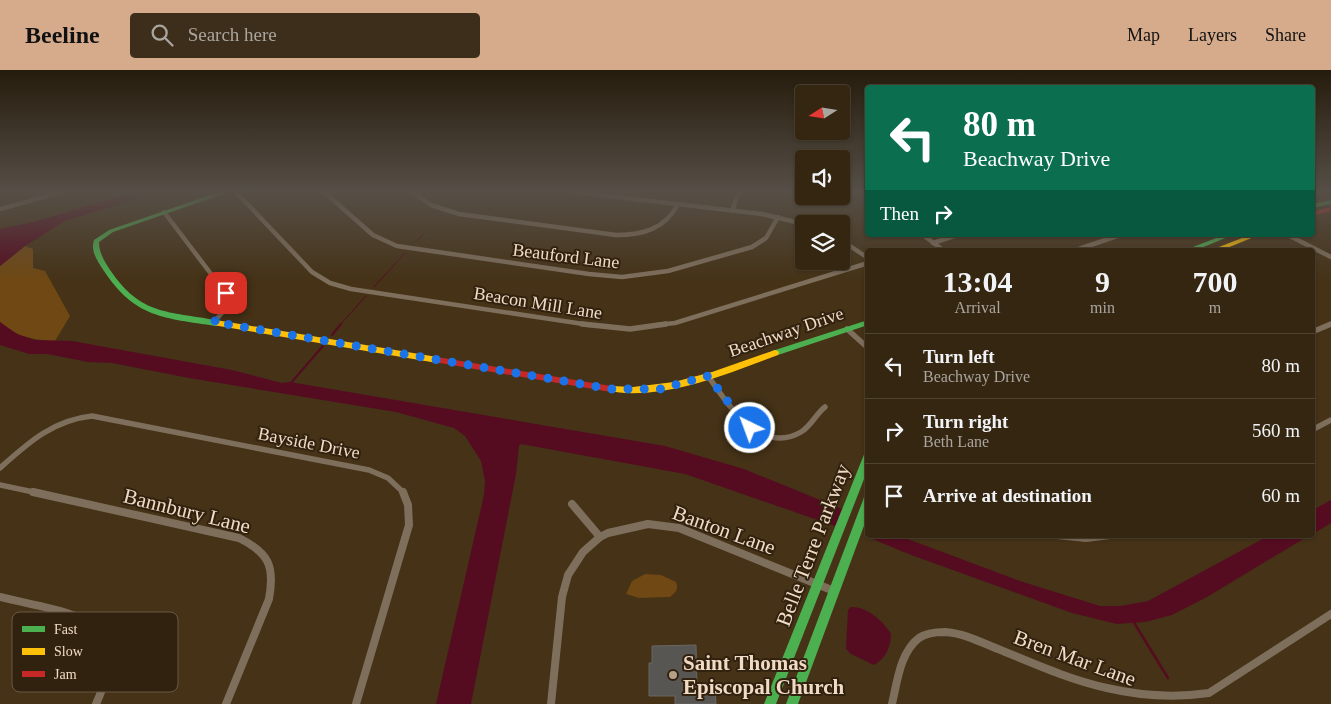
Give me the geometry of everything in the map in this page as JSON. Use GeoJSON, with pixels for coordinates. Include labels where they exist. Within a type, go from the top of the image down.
{"type":"FeatureCollection","features":[{"type":"Feature","properties":{"kind":"street","name":"Beachway Drive"},"geometry":{"type":"LineString","coordinates":[[140,221],[108,232],[96,241],[95,250],[122,294],[134,304],[157,312],[611,389],[660,389],[708,376],[865,323]]}},
{"type":"Feature","properties":{"kind":"street"},"geometry":{"type":"LineString","coordinates":[[171,221],[227,295],[227,307],[214,322]]}},
{"type":"Feature","properties":{"kind":"street","name":"Beacon Mill Lane"},"geometry":{"type":"LineString","coordinates":[[263,221],[308,268],[330,283],[351,289],[607,328],[630,329],[668,324],[865,264]]}},
{"type":"Feature","properties":{"kind":"street","name":"Beauford Lane"},"geometry":{"type":"LineString","coordinates":[[357,221],[373,235],[397,246],[612,277],[657,274],[752,247],[766,238],[776,221]]}},
{"type":"Feature","properties":{"kind":"street"},"geometry":{"type":"LineString","coordinates":[[510,221],[621,235],[645,232],[661,226],[668,221]]}},
{"type":"Feature","properties":{"kind":"street"},"geometry":{"type":"LineString","coordinates":[[926,237],[940,248]]}},
{"type":"Feature","properties":{"kind":"street"},"geometry":{"type":"LineString","coordinates":[[933,242],[950,237]]}},
{"type":"Feature","properties":{"kind":"street"},"geometry":{"type":"LineString","coordinates":[[1082,248],[1114,237]]}},
{"type":"Feature","properties":{"kind":"street"},"geometry":{"type":"LineString","coordinates":[[1194,248],[1225,237]]}},
{"type":"Feature","properties":{"kind":"street"},"geometry":{"type":"LineString","coordinates":[[1220,248],[1251,237]]}},
{"type":"Feature","properties":{"kind":"street"},"geometry":{"type":"LineString","coordinates":[[1292,237],[1314,248]]}},
{"type":"Feature","properties":{"kind":"street"},"geometry":{"type":"LineString","coordinates":[[850,246],[865,256]]}},
{"type":"Feature","properties":{"kind":"street"},"geometry":{"type":"LineString","coordinates":[[1315,248],[1331,257]]}},
{"type":"Feature","properties":{"kind":"street"},"geometry":{"type":"LineString","coordinates":[[1315,255],[1322,252]]}},
{"type":"Feature","properties":{"kind":"street"},"geometry":{"type":"LineString","coordinates":[[1315,331],[1331,324]]}},
{"type":"Feature","properties":{"kind":"street"},"geometry":{"type":"LineString","coordinates":[[847,329],[865,345]]}},
{"type":"Feature","properties":{"kind":"street"},"geometry":{"type":"LineString","coordinates":[[708,376],[747,426],[768,435],[785,436],[800,433],[810,425],[825,406]]}},
{"type":"Feature","properties":{"kind":"street","name":"Bayside Drive"},"geometry":{"type":"LineString","coordinates":[[0,468],[31,441],[50,428],[71,419],[92,416],[369,470],[390,478],[402,490],[408,502],[409,525],[356,704]]}},
{"type":"Feature","properties":{"kind":"street"},"geometry":{"type":"LineString","coordinates":[[1315,428],[1331,420]]}},
{"type":"Feature","properties":{"kind":"street","name":"Belle Terre Parkway"},"geometry":{"type":"LineString","coordinates":[[770,704],[816,584],[865,469]]}},
{"type":"Feature","properties":{"kind":"street","name":"Bannbury Lane"},"geometry":{"type":"LineString","coordinates":[[0,485],[239,538],[250,542],[259,550],[269,565],[272,579],[271,591],[265,613],[226,704]]}},
{"type":"Feature","properties":{"kind":"street"},"geometry":{"type":"LineString","coordinates":[[572,504],[600,537]]}},
{"type":"Feature","properties":{"kind":"street","name":"Belle Terre Parkway"},"geometry":{"type":"LineString","coordinates":[[792,704],[865,508]]}},
{"type":"Feature","properties":{"kind":"street","name":"Banton Lane"},"geometry":{"type":"LineString","coordinates":[[551,704],[562,597],[568,575],[582,552],[600,537],[630,526],[666,525],[693,533],[834,591]]}},
{"type":"Feature","properties":{"kind":"street"},"geometry":{"type":"LineString","coordinates":[[0,597],[61,612]]}},
{"type":"Feature","properties":{"kind":"street","name":"Bren Mar Lane"},"geometry":{"type":"LineString","coordinates":[[892,704],[906,652],[916,640],[932,633],[943,632],[965,636],[1112,694],[1144,701],[1174,702],[1209,694],[1331,614]]}},
{"type":"Feature","properties":{"kind":"street"},"geometry":{"type":"LineString","coordinates":[[96,704],[101,692]]}},
{"type":"Feature","properties":{"kind":"shaded area"},"geometry":{"type":"Polygon","coordinates":[[[66,221],[25,246],[0,266],[0,229],[33,222],[66,221]]]}},
{"type":"Feature","properties":{"kind":"shaded area"},"geometry":{"type":"Polygon","coordinates":[[[25,246],[33,249],[33,268],[45,271],[70,316],[55,341],[26,337],[12,331],[0,322],[0,266],[25,246]]]}},
{"type":"Feature","properties":{"kind":"shaded area"},"geometry":{"type":"Polygon","coordinates":[[[0,322],[17,334],[35,340],[72,341],[232,370],[282,383],[290,382],[665,446],[744,469],[842,509],[835,526],[685,474],[521,444],[519,446],[516,474],[471,704],[436,704],[484,495],[485,481],[481,461],[465,436],[454,428],[396,412],[189,378],[112,363],[88,362],[47,354],[29,354],[0,345],[0,322]]]}},
{"type":"Feature","properties":{"kind":"shaded area"},"geometry":{"type":"Polygon","coordinates":[[[1331,500],[1331,523],[1315,533],[1315,509],[1331,500]]]}},
{"type":"Feature","properties":{"kind":"shaded area"},"geometry":{"type":"Polygon","coordinates":[[[870,538],[905,538],[1023,582],[1100,606],[1120,606],[1148,601],[1264,538],[1305,538],[1207,597],[1172,615],[1145,622],[1117,624],[1072,613],[911,555],[870,538]]]}},
{"type":"Feature","properties":{"kind":"shaded area"},"geometry":{"type":"Polygon","coordinates":[[[645,574],[661,575],[676,582],[676,591],[670,597],[639,598],[626,594],[632,581],[645,574]]]}},
{"type":"Feature","properties":{"kind":"shaded area"},"geometry":{"type":"Polygon","coordinates":[[[851,607],[857,607],[869,612],[891,634],[887,652],[874,665],[851,654],[846,649],[848,610],[851,607]]]}},
{"type":"Feature","properties":{"kind":"building","name":"Saint Thomas Episcopal Church"},"geometry":{"type":"Polygon","coordinates":[[[696,645],[697,688],[715,688],[716,704],[675,704],[675,696],[649,696],[649,663],[652,663],[652,646],[696,645]]]}},
{"type":"Feature","properties":{"kind":"waterway"},"geometry":{"type":"LineString","coordinates":[[417,241],[425,232]]}},
{"type":"Feature","properties":{"kind":"waterway"},"geometry":{"type":"LineString","coordinates":[[374,287],[405,253]]}},
{"type":"Feature","properties":{"kind":"waterway"},"geometry":{"type":"LineString","coordinates":[[340,325],[366,296]]}},
{"type":"Feature","properties":{"kind":"waterway"},"geometry":{"type":"LineString","coordinates":[[332,335],[341,324]]}},
{"type":"Feature","properties":{"kind":"waterway"},"geometry":{"type":"LineString","coordinates":[[290,384],[323,346]]}},
{"type":"Feature","properties":{"kind":"waterway"},"geometry":{"type":"LineString","coordinates":[[1133,621],[1168,678]]}},
{"type":"Feature","properties":{"kind":"traffic: fast"},"geometry":{"type":"LineString","coordinates":[[142,221],[111,231],[96,241],[98,256],[117,285],[128,297],[153,311],[216,323]]}},
{"type":"Feature","properties":{"kind":"traffic: fast"},"geometry":{"type":"LineString","coordinates":[[1194,248],[1225,237]]}},
{"type":"Feature","properties":{"kind":"traffic: fast"},"geometry":{"type":"LineString","coordinates":[[775,353],[865,323]]}},
{"type":"Feature","properties":{"kind":"traffic: fast"},"geometry":{"type":"LineString","coordinates":[[770,704],[865,463]]}},
{"type":"Feature","properties":{"kind":"traffic: fast"},"geometry":{"type":"LineString","coordinates":[[792,704],[865,508]]}},
{"type":"Feature","properties":{"kind":"traffic: slow"},"geometry":{"type":"LineString","coordinates":[[1220,248],[1251,237]]}},
{"type":"Feature","properties":{"kind":"traffic: slow"},"geometry":{"type":"LineString","coordinates":[[216,323],[437,360]]}},
{"type":"Feature","properties":{"kind":"traffic: slow"},"geometry":{"type":"LineString","coordinates":[[611,389],[654,389],[674,385],[715,374],[775,353]]}},
{"type":"Feature","properties":{"kind":"traffic: jam"},"geometry":{"type":"LineString","coordinates":[[437,360],[611,389]]}},
{"type":"Feature","properties":{"kind":"place","name":"Saint Thomas Episcopal Church"},"geometry":{"type":"Point","coordinates":[673,675]}},
{"type":"Feature","properties":{"kind":"route"},"geometry":{"type":"LineString","coordinates":[[226,293],[228,305],[214,322],[611,389],[660,389],[708,376],[750,428]]}}]}
